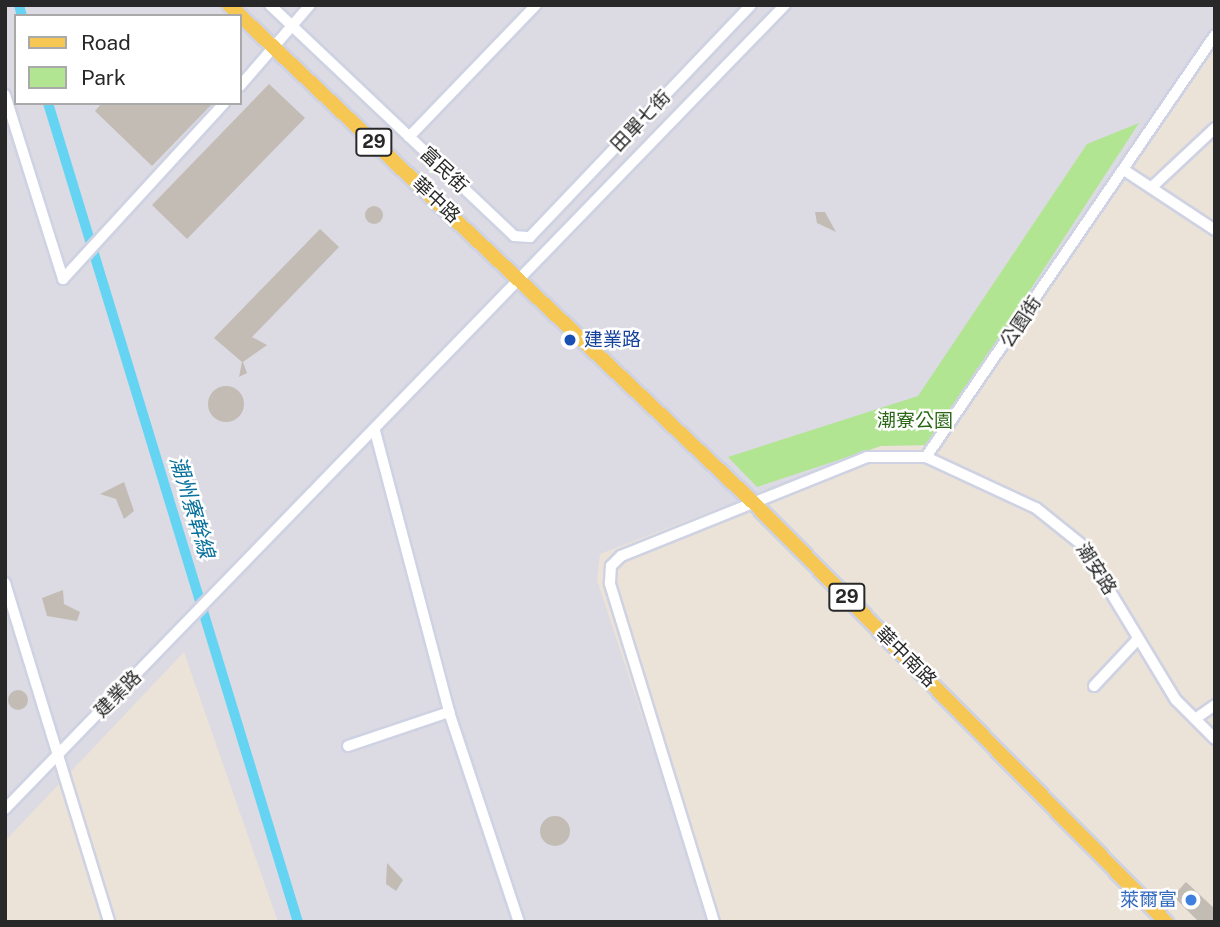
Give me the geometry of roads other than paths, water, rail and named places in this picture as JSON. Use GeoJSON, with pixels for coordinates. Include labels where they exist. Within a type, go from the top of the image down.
{"type":"FeatureCollection","features":[{"type":"Feature","properties":{"kind":"main road","name":"華中路"},"geometry":{"type":"LineString","coordinates":[[242,17],[520,279]]}},
{"type":"Feature","properties":{"kind":"main road","name":"華中南路"},"geometry":{"type":"LineString","coordinates":[[520,279],[754,503],[1166,922]]}},
{"type":"Feature","properties":{"kind":"street","name":"富民街"},"geometry":{"type":"LineString","coordinates":[[270,5],[514,236],[530,237]]}},
{"type":"Feature","properties":{"kind":"street"},"geometry":{"type":"LineString","coordinates":[[242,84],[310,5]]}},
{"type":"Feature","properties":{"kind":"street"},"geometry":{"type":"LineString","coordinates":[[409,137],[536,5]]}},
{"type":"Feature","properties":{"kind":"street","name":"田單七街"},"geometry":{"type":"LineString","coordinates":[[530,237],[751,5]]}},
{"type":"Feature","properties":{"kind":"street","name":"建業路"},"geometry":{"type":"LineString","coordinates":[[5,808],[785,5]]}},
{"type":"Feature","properties":{"kind":"street","name":"公園街"},"geometry":{"type":"LineString","coordinates":[[926,457],[1215,35]]}},
{"type":"Feature","properties":{"kind":"street"},"geometry":{"type":"LineString","coordinates":[[5,95],[63,279],[221,105]]}},
{"type":"Feature","properties":{"kind":"street"},"geometry":{"type":"LineString","coordinates":[[1153,186],[1215,128]]}},
{"type":"Feature","properties":{"kind":"street"},"geometry":{"type":"LineString","coordinates":[[1124,170],[1153,186],[1215,230]]}},
{"type":"Feature","properties":{"kind":"street"},"geometry":{"type":"LineString","coordinates":[[374,431],[449,712],[519,922]]}},
{"type":"Feature","properties":{"kind":"street"},"geometry":{"type":"LineString","coordinates":[[714,922],[610,583],[611,566],[621,556],[867,457],[926,457]]}},
{"type":"Feature","properties":{"kind":"street","name":"潮安路"},"geometry":{"type":"LineString","coordinates":[[926,457],[1064,527],[1096,564],[1137,640],[1195,719],[1215,739]]}},
{"type":"Feature","properties":{"kind":"street"},"geometry":{"type":"LineString","coordinates":[[5,583],[108,922]]}},
{"type":"Feature","properties":{"kind":"street"},"geometry":{"type":"LineString","coordinates":[[1094,686],[1137,640]]}},
{"type":"Feature","properties":{"kind":"street"},"geometry":{"type":"LineString","coordinates":[[1195,719],[1215,705]]}},
{"type":"Feature","properties":{"kind":"street"},"geometry":{"type":"LineString","coordinates":[[348,746],[449,712]]}},
{"type":"Feature","properties":{"kind":"waterway","name":"潮州寮幹線"},"geometry":{"type":"LineString","coordinates":[[19,5],[21,14]]}},
{"type":"Feature","properties":{"kind":"waterway","name":"潮州寮幹線"},"geometry":{"type":"LineString","coordinates":[[49,105],[298,922]]}},
{"type":"Feature","properties":{"kind":"place","name":"建業路"},"geometry":{"type":"Point","coordinates":[570,340]}},
{"type":"Feature","properties":{"kind":"place","name":"萊爾富"},"geometry":{"type":"Point","coordinates":[1191,900]}},
{"type":"Feature","properties":{"kind":"park label","name":"潮寮公園"},"geometry":{"type":"Point","coordinates":[915,421]}}]}
